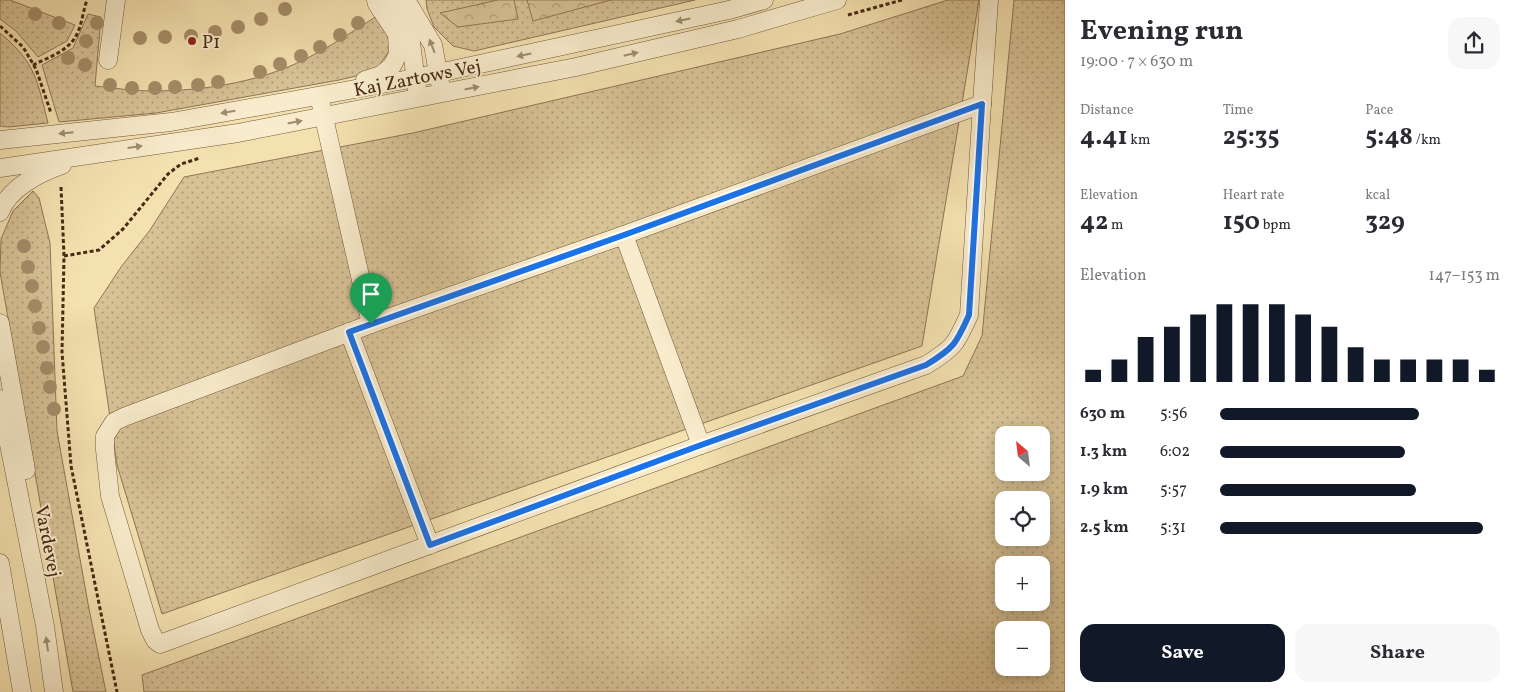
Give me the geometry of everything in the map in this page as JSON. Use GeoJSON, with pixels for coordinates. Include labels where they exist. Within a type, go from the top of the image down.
{"type":"FeatureCollection","features":[{"type":"Feature","properties":{"kind":"street"},"geometry":{"type":"LineString","coordinates":[[108,60],[116,0]]}},
{"type":"Feature","properties":{"kind":"street"},"geometry":{"type":"LineString","coordinates":[[295,100],[312,91],[370,80],[381,75],[392,66],[398,54],[397,34],[376,0]]}},
{"type":"Feature","properties":{"kind":"street"},"geometry":{"type":"LineString","coordinates":[[388,0],[404,20],[410,35],[418,98]]}},
{"type":"Feature","properties":{"kind":"street"},"geometry":{"type":"LineString","coordinates":[[406,0],[433,45],[442,94]]}},
{"type":"Feature","properties":{"kind":"street","name":"Kaj Zartows Vej"},"geometry":{"type":"LineString","coordinates":[[0,140],[171,122],[319,96],[438,74],[729,10],[764,0]]}},
{"type":"Feature","properties":{"kind":"street","name":"Kaj Zartows Vej"},"geometry":{"type":"LineString","coordinates":[[0,168],[238,133],[442,94],[576,67],[738,29],[837,0]]}},
{"type":"Feature","properties":{"kind":"street"},"geometry":{"type":"LineString","coordinates":[[982,104],[624,235],[349,332],[114,422],[106,436],[105,450],[110,496],[154,640],[160,644],[170,642],[701,445],[926,365],[952,348],[969,315],[989,0]]}},
{"type":"Feature","properties":{"kind":"street"},"geometry":{"type":"LineString","coordinates":[[319,96],[371,324]]}},
{"type":"Feature","properties":{"kind":"street"},"geometry":{"type":"LineString","coordinates":[[0,212],[3,203],[24,184],[46,171],[99,153]]}},
{"type":"Feature","properties":{"kind":"street"},"geometry":{"type":"LineString","coordinates":[[624,235],[701,445]]}},
{"type":"Feature","properties":{"kind":"street"},"geometry":{"type":"LineString","coordinates":[[0,323],[26,471],[18,492]]}},
{"type":"Feature","properties":{"kind":"street"},"geometry":{"type":"LineString","coordinates":[[349,332],[430,545]]}},
{"type":"Feature","properties":{"kind":"street","name":"Vardevej"},"geometry":{"type":"LineString","coordinates":[[0,399],[44,626],[54,692]]}},
{"type":"Feature","properties":{"kind":"street"},"geometry":{"type":"LineString","coordinates":[[0,565],[22,692]]}},
{"type":"Feature","properties":{"kind":"path"},"geometry":{"type":"LineString","coordinates":[[34,65],[71,44],[78,33],[87,0]]}},
{"type":"Feature","properties":{"kind":"path"},"geometry":{"type":"LineString","coordinates":[[844,16],[902,0]]}},
{"type":"Feature","properties":{"kind":"path"},"geometry":{"type":"LineString","coordinates":[[0,26],[23,47],[34,65],[51,113]]}},
{"type":"Feature","properties":{"kind":"path"},"geometry":{"type":"LineString","coordinates":[[64,256],[99,250],[123,229],[168,174],[181,164],[206,157]]}},
{"type":"Feature","properties":{"kind":"path"},"geometry":{"type":"LineString","coordinates":[[61,187],[64,256],[62,352],[71,466],[117,692]]}},
{"type":"Feature","properties":{"kind":"green space"},"geometry":{"type":"Polygon","coordinates":[[[0,0],[10,0],[75,25],[67,41],[38,57],[16,31],[0,19],[0,0]]]}},
{"type":"Feature","properties":{"kind":"green space"},"geometry":{"type":"Polygon","coordinates":[[[426,0],[695,0],[474,51],[453,46],[434,27],[427,9],[426,0]]]}},
{"type":"Feature","properties":{"kind":"green space"},"geometry":{"type":"Polygon","coordinates":[[[498,0],[514,0],[518,19],[458,27],[440,13],[498,0]]]}},
{"type":"Feature","properties":{"kind":"green space"},"geometry":{"type":"Polygon","coordinates":[[[527,0],[611,0],[533,21],[527,0]]]}},
{"type":"Feature","properties":{"kind":"green space"},"geometry":{"type":"Polygon","coordinates":[[[948,0],[979,0],[922,346],[162,614],[117,465],[94,308],[121,267],[150,230],[184,177],[413,133],[840,34],[948,0]]]}},
{"type":"Feature","properties":{"kind":"green space"},"geometry":{"type":"Polygon","coordinates":[[[1014,0],[1065,0],[1065,692],[144,692],[142,675],[963,376],[982,336],[1014,0]]]}},
{"type":"Feature","properties":{"kind":"green space"},"geometry":{"type":"Polygon","coordinates":[[[88,14],[101,17],[95,86],[173,91],[236,83],[257,78],[315,54],[377,16],[389,35],[390,50],[378,67],[369,73],[339,80],[156,113],[59,122],[42,65],[73,48],[88,14]]]}},
{"type":"Feature","properties":{"kind":"green space"},"geometry":{"type":"Polygon","coordinates":[[[0,33],[28,63],[41,95],[48,123],[0,126],[0,33]]]}},
{"type":"Feature","properties":{"kind":"green space"},"geometry":{"type":"Polygon","coordinates":[[[33,191],[39,198],[50,243],[57,431],[106,692],[73,692],[0,272],[1,239],[13,211],[33,191]]]}},
{"type":"Feature","properties":{"kind":"place","name":"P1"},"geometry":{"type":"Point","coordinates":[192,41]}},
{"type":"Feature","properties":{"kind":"route"},"geometry":{"type":"LineString","coordinates":[[982,104],[969,315],[952,348],[926,365],[701,445],[430,545],[349,332],[371,324],[624,235],[982,104]]}}]}
